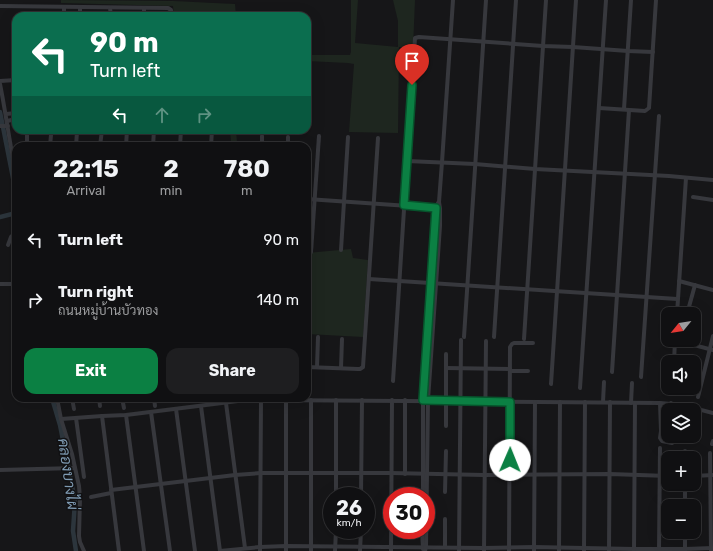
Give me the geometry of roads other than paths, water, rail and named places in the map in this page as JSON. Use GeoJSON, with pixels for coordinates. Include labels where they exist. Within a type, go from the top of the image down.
{"type":"FeatureCollection","features":[{"type":"Feature","properties":{"kind":"street"},"geometry":{"type":"LineString","coordinates":[[424,487],[425,474],[423,400],[453,0]]}},
{"type":"Feature","properties":{"kind":"street"},"geometry":{"type":"LineString","coordinates":[[459,549],[460,368],[486,0]]}},
{"type":"Feature","properties":{"kind":"street"},"geometry":{"type":"LineString","coordinates":[[494,337],[516,0]]}},
{"type":"Feature","properties":{"kind":"street"},"geometry":{"type":"LineString","coordinates":[[524,338],[546,0]]}},
{"type":"Feature","properties":{"kind":"street"},"geometry":{"type":"LineString","coordinates":[[551,384],[576,0]]}},
{"type":"Feature","properties":{"kind":"street"},"geometry":{"type":"LineString","coordinates":[[580,388],[606,0]]}},
{"type":"Feature","properties":{"kind":"street"},"geometry":{"type":"LineString","coordinates":[[612,372],[625,174],[628,51],[631,0]]}},
{"type":"Feature","properties":{"kind":"street"},"geometry":{"type":"LineString","coordinates":[[599,108],[645,111],[649,108],[656,0]]}},
{"type":"Feature","properties":{"kind":"street"},"geometry":{"type":"LineString","coordinates":[[0,6],[168,8],[171,12]]}},
{"type":"Feature","properties":{"kind":"street"},"geometry":{"type":"LineString","coordinates":[[64,7],[64,12]]}},
{"type":"Feature","properties":{"kind":"street"},"geometry":{"type":"LineString","coordinates":[[80,7],[80,12]]}},
{"type":"Feature","properties":{"kind":"street"},"geometry":{"type":"LineString","coordinates":[[110,8],[110,12]]}},
{"type":"Feature","properties":{"kind":"street"},"geometry":{"type":"LineString","coordinates":[[393,380],[415,38],[419,37],[603,50],[653,52]]}},
{"type":"Feature","properties":{"kind":"street"},"geometry":{"type":"LineString","coordinates":[[12,81],[0,83],[2,108],[6,114],[12,149]]}},
{"type":"Feature","properties":{"kind":"street"},"geometry":{"type":"LineString","coordinates":[[6,114],[12,113]]}},
{"type":"Feature","properties":{"kind":"street"},"geometry":{"type":"LineString","coordinates":[[641,377],[659,116]]}},
{"type":"Feature","properties":{"kind":"street"},"geometry":{"type":"LineString","coordinates":[[7,120],[12,120]]}},
{"type":"Feature","properties":{"kind":"street"},"geometry":{"type":"LineString","coordinates":[[0,126],[7,126]]}},
{"type":"Feature","properties":{"kind":"street"},"geometry":{"type":"LineString","coordinates":[[50,142],[51,134]]}},
{"type":"Feature","properties":{"kind":"street"},"geometry":{"type":"LineString","coordinates":[[262,136],[262,142]]}},
{"type":"Feature","properties":{"kind":"street"},"geometry":{"type":"LineString","coordinates":[[311,252],[319,136]]}},
{"type":"Feature","properties":{"kind":"street"},"geometry":{"type":"LineString","coordinates":[[288,137],[288,142]]}},
{"type":"Feature","properties":{"kind":"street"},"geometry":{"type":"LineString","coordinates":[[341,250],[348,137]]}},
{"type":"Feature","properties":{"kind":"street"},"geometry":{"type":"LineString","coordinates":[[311,367],[360,369],[363,367],[378,138]]}},
{"type":"Feature","properties":{"kind":"street"},"geometry":{"type":"LineString","coordinates":[[407,160],[713,180]]}},
{"type":"Feature","properties":{"kind":"street"},"geometry":{"type":"LineString","coordinates":[[677,307],[686,178]]}},
{"type":"Feature","properties":{"kind":"street"},"geometry":{"type":"LineString","coordinates":[[693,197],[713,200]]}},
{"type":"Feature","properties":{"kind":"street"},"geometry":{"type":"LineString","coordinates":[[314,200],[438,208]]}},
{"type":"Feature","properties":{"kind":"street"},"geometry":{"type":"LineString","coordinates":[[424,549],[428,400],[440,226],[438,208]]}},
{"type":"Feature","properties":{"kind":"street"},"geometry":{"type":"LineString","coordinates":[[8,244],[12,236]]}},
{"type":"Feature","properties":{"kind":"street"},"geometry":{"type":"LineString","coordinates":[[369,279],[677,299]]}},
{"type":"Feature","properties":{"kind":"street"},"geometry":{"type":"LineString","coordinates":[[679,281],[713,290]]}},
{"type":"Feature","properties":{"kind":"street"},"geometry":{"type":"LineString","coordinates":[[0,284],[12,284]]}},
{"type":"Feature","properties":{"kind":"street"},"geometry":{"type":"LineString","coordinates":[[689,307],[695,285]]}},
{"type":"Feature","properties":{"kind":"street"},"geometry":{"type":"LineString","coordinates":[[698,397],[711,350],[713,336]]}},
{"type":"Feature","properties":{"kind":"street"},"geometry":{"type":"LineString","coordinates":[[317,367],[318,337]]}},
{"type":"Feature","properties":{"kind":"street"},"geometry":{"type":"LineString","coordinates":[[341,368],[342,339]]}},
{"type":"Feature","properties":{"kind":"street"},"geometry":{"type":"LineString","coordinates":[[484,549],[486,341]]}},
{"type":"Feature","properties":{"kind":"street"},"geometry":{"type":"LineString","coordinates":[[509,549],[510,345],[518,343],[533,343]]}},
{"type":"Feature","properties":{"kind":"street"},"geometry":{"type":"LineString","coordinates":[[700,347],[711,350]]}},
{"type":"Feature","properties":{"kind":"street"},"geometry":{"type":"LineString","coordinates":[[446,354],[446,426]]}},
{"type":"Feature","properties":{"kind":"street"},"geometry":{"type":"LineString","coordinates":[[446,368],[486,368],[528,371]]}},
{"type":"Feature","properties":{"kind":"street"},"geometry":{"type":"LineString","coordinates":[[603,402],[604,382]]}},
{"type":"Feature","properties":{"kind":"street"},"geometry":{"type":"LineString","coordinates":[[632,383],[635,475],[634,550]]}},
{"type":"Feature","properties":{"kind":"street"},"geometry":{"type":"LineString","coordinates":[[311,549],[311,400],[660,403],[661,440]]}},
{"type":"Feature","properties":{"kind":"street"},"geometry":{"type":"LineString","coordinates":[[336,400],[336,487]]}},
{"type":"Feature","properties":{"kind":"street"},"geometry":{"type":"LineString","coordinates":[[361,487],[362,400]]}},
{"type":"Feature","properties":{"kind":"street"},"geometry":{"type":"LineString","coordinates":[[390,549],[392,400]]}},
{"type":"Feature","properties":{"kind":"street"},"geometry":{"type":"LineString","coordinates":[[405,400],[405,474]]}},
{"type":"Feature","properties":{"kind":"street"},"geometry":{"type":"LineString","coordinates":[[58,402],[79,486],[79,536],[84,551]]}},
{"type":"Feature","properties":{"kind":"street"},"geometry":{"type":"LineString","coordinates":[[73,402],[74,409]]}},
{"type":"Feature","properties":{"kind":"street"},"geometry":{"type":"LineString","coordinates":[[100,402],[100,406]]}},
{"type":"Feature","properties":{"kind":"street"},"geometry":{"type":"LineString","coordinates":[[123,402],[124,408]]}},
{"type":"Feature","properties":{"kind":"street"},"geometry":{"type":"LineString","coordinates":[[154,402],[155,406]]}},
{"type":"Feature","properties":{"kind":"street"},"geometry":{"type":"LineString","coordinates":[[61,419],[126,415],[231,402]]}},
{"type":"Feature","properties":{"kind":"street"},"geometry":{"type":"LineString","coordinates":[[260,549],[262,402]]}},
{"type":"Feature","properties":{"kind":"street"},"geometry":{"type":"LineString","coordinates":[[286,402],[286,549]]}},
{"type":"Feature","properties":{"kind":"street"},"geometry":{"type":"LineString","coordinates":[[534,549],[535,402]]}},
{"type":"Feature","properties":{"kind":"street"},"geometry":{"type":"LineString","coordinates":[[559,550],[560,402]]}},
{"type":"Feature","properties":{"kind":"street"},"geometry":{"type":"LineString","coordinates":[[584,550],[585,402]]}},
{"type":"Feature","properties":{"kind":"street"},"geometry":{"type":"LineString","coordinates":[[609,550],[610,402]]}},
{"type":"Feature","properties":{"kind":"street"},"geometry":{"type":"LineString","coordinates":[[226,403],[245,548]]}},
{"type":"Feature","properties":{"kind":"street"},"geometry":{"type":"LineString","coordinates":[[201,406],[220,551],[245,548],[424,549],[445,547],[459,549],[559,550],[712,549],[712,475],[710,452]]}},
{"type":"Feature","properties":{"kind":"street"},"geometry":{"type":"LineString","coordinates":[[176,409],[195,551]]}},
{"type":"Feature","properties":{"kind":"street"},"geometry":{"type":"LineString","coordinates":[[701,409],[713,413]]}},
{"type":"Feature","properties":{"kind":"street"},"geometry":{"type":"LineString","coordinates":[[152,412],[170,551]]}},
{"type":"Feature","properties":{"kind":"street"},"geometry":{"type":"LineString","coordinates":[[126,415],[144,551]]}},
{"type":"Feature","properties":{"kind":"street"},"geometry":{"type":"LineString","coordinates":[[102,416],[119,551]]}},
{"type":"Feature","properties":{"kind":"street"},"geometry":{"type":"LineString","coordinates":[[76,418],[84,477]]}},
{"type":"Feature","properties":{"kind":"street"},"geometry":{"type":"LineString","coordinates":[[659,550],[660,448]]}},
{"type":"Feature","properties":{"kind":"street"},"geometry":{"type":"LineString","coordinates":[[446,451],[446,492]]}},
{"type":"Feature","properties":{"kind":"street"},"geometry":{"type":"LineString","coordinates":[[0,470],[74,468]]}},
{"type":"Feature","properties":{"kind":"street"},"geometry":{"type":"LineString","coordinates":[[91,497],[136,487],[261,473],[484,475],[610,474],[660,476]]}},
{"type":"Feature","properties":{"kind":"street"},"geometry":{"type":"LineString","coordinates":[[701,476],[712,475]]}},
{"type":"Feature","properties":{"kind":"street"},"geometry":{"type":"LineString","coordinates":[[445,519],[445,547]]}},
{"type":"Feature","properties":{"kind":"street"},"geometry":{"type":"LineString","coordinates":[[335,549],[336,539]]}},
{"type":"Feature","properties":{"kind":"street"},"geometry":{"type":"LineString","coordinates":[[360,549],[361,539]]}},
{"type":"Feature","properties":{"kind":"street"},"geometry":{"type":"LineString","coordinates":[[423,539],[424,549]]}},
{"type":"Feature","properties":{"kind":"street"},"geometry":{"type":"LineString","coordinates":[[685,539],[685,550]]}},
{"type":"Feature","properties":{"kind":"waterway","name":"คลองบางไผ่"},"geometry":{"type":"LineString","coordinates":[[0,112],[12,173]]}},
{"type":"Feature","properties":{"kind":"waterway"},"geometry":{"type":"LineString","coordinates":[[0,217],[12,214]]}},
{"type":"Feature","properties":{"kind":"waterway","name":"คลองบางไผ่"},"geometry":{"type":"LineString","coordinates":[[53,402],[60,425],[75,501],[73,531],[76,551]]}}]}
